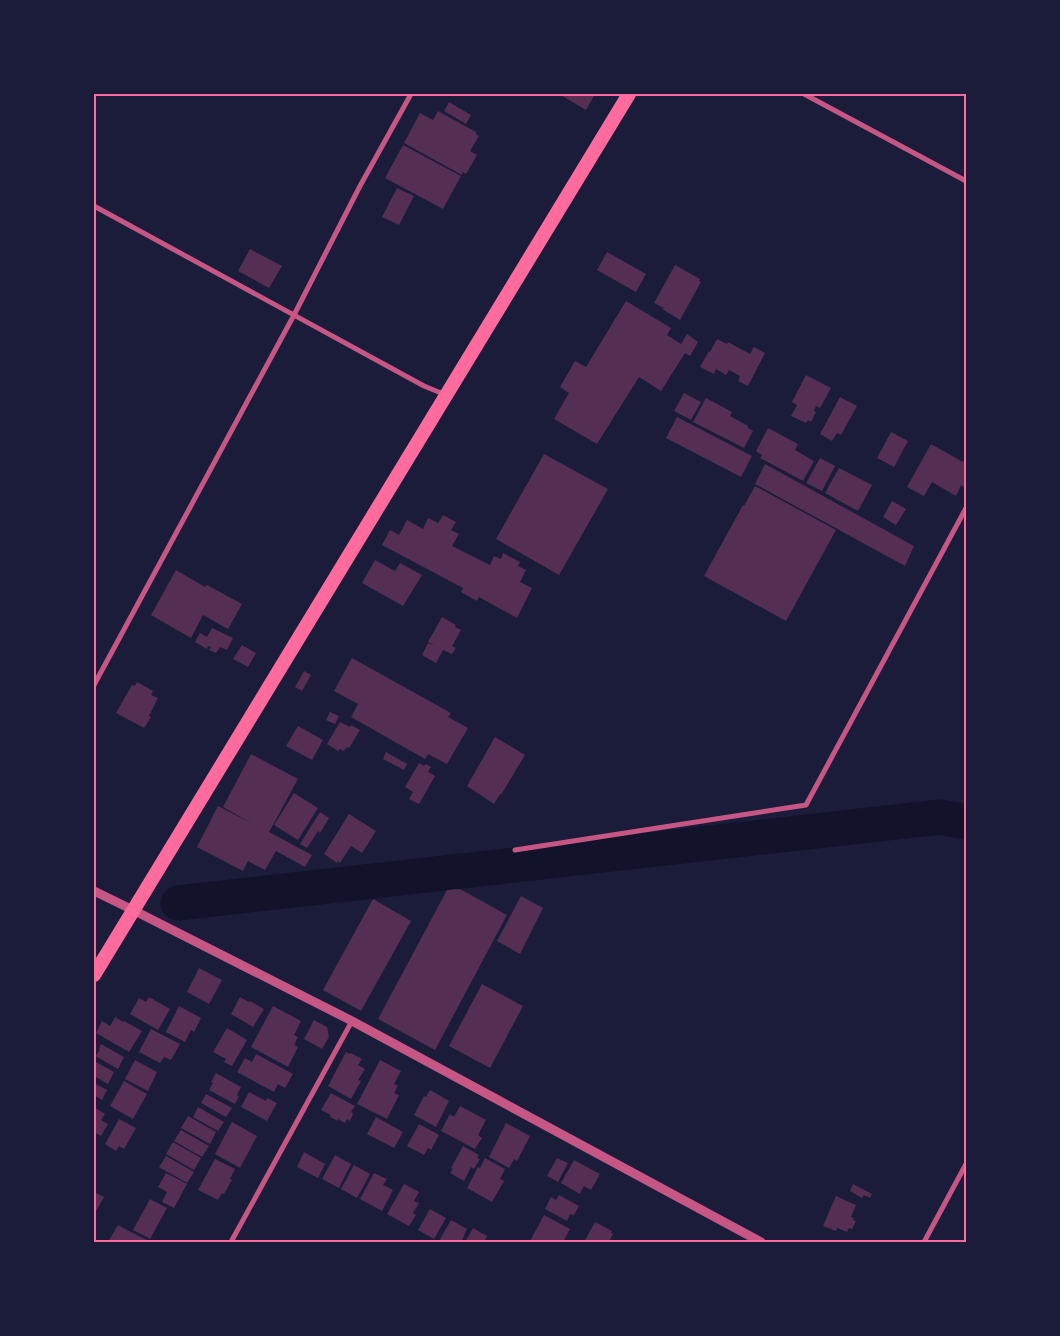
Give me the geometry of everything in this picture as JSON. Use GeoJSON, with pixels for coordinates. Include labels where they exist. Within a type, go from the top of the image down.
{"type":"FeatureCollection","features":[{"type":"Feature","properties":{"kind":"highway"},"geometry":{"type":"LineString","coordinates":[[94,975],[630,94]]}},
{"type":"Feature","properties":{"kind":"street"},"geometry":{"type":"LineString","coordinates":[[94,685],[294,315],[360,186],[410,94]]}},
{"type":"Feature","properties":{"kind":"street"},"geometry":{"type":"LineString","coordinates":[[804,94],[966,181]]}},
{"type":"Feature","properties":{"kind":"street"},"geometry":{"type":"LineString","coordinates":[[94,206],[424,386],[446,395]]}},
{"type":"Feature","properties":{"kind":"street"},"geometry":{"type":"LineString","coordinates":[[515,850],[806,805],[966,508]]}},
{"type":"Feature","properties":{"kind":"street"},"geometry":{"type":"LineString","coordinates":[[94,891],[352,1021],[761,1242]]}},
{"type":"Feature","properties":{"kind":"street"},"geometry":{"type":"LineString","coordinates":[[231,1242],[352,1021]]}},
{"type":"Feature","properties":{"kind":"street"},"geometry":{"type":"LineString","coordinates":[[924,1242],[966,1164]]}},
{"type":"Feature","properties":{"kind":"building"},"geometry":{"type":"Polygon","coordinates":[[[559,94],[595,94],[586,110],[559,94]]]}},
{"type":"Feature","properties":{"kind":"building"},"geometry":{"type":"Polygon","coordinates":[[[449,102],[471,115],[466,124],[444,111],[449,102]]]}},
{"type":"Feature","properties":{"kind":"building"},"geometry":{"type":"Polygon","coordinates":[[[438,111],[476,132],[479,136],[470,151],[477,155],[466,174],[463,172],[462,175],[404,143],[420,113],[433,120],[438,111]]]}},
{"type":"Feature","properties":{"kind":"building"},"geometry":{"type":"Polygon","coordinates":[[[403,145],[461,176],[443,209],[385,178],[403,145]]]}},
{"type":"Feature","properties":{"kind":"building"},"geometry":{"type":"Polygon","coordinates":[[[397,188],[414,196],[399,225],[382,217],[397,188]]]}},
{"type":"Feature","properties":{"kind":"building"},"geometry":{"type":"Polygon","coordinates":[[[250,249],[282,266],[269,288],[238,271],[250,249]]]}},
{"type":"Feature","properties":{"kind":"building"},"geometry":{"type":"Polygon","coordinates":[[[607,252],[646,274],[636,292],[597,270],[607,252]]]}},
{"type":"Feature","properties":{"kind":"building"},"geometry":{"type":"Polygon","coordinates":[[[675,265],[700,279],[699,281],[701,282],[680,320],[654,303],[675,265]]]}},
{"type":"Feature","properties":{"kind":"building"},"geometry":{"type":"Polygon","coordinates":[[[626,301],[671,328],[667,335],[681,344],[687,334],[698,342],[690,356],[685,353],[661,391],[639,377],[597,444],[554,419],[569,393],[560,387],[575,361],[586,367],[626,301]]]}},
{"type":"Feature","properties":{"kind":"building"},"geometry":{"type":"Polygon","coordinates":[[[717,339],[727,344],[728,342],[750,354],[754,347],[765,353],[748,386],[738,381],[740,376],[729,370],[726,375],[716,369],[714,374],[700,367],[717,339]]]}},
{"type":"Feature","properties":{"kind":"building"},"geometry":{"type":"Polygon","coordinates":[[[806,375],[831,388],[820,408],[816,406],[814,411],[816,412],[811,422],[808,420],[806,423],[791,416],[797,405],[792,402],[806,375]]]}},
{"type":"Feature","properties":{"kind":"building"},"geometry":{"type":"Polygon","coordinates":[[[684,393],[701,402],[691,420],[674,411],[684,393]]]}},
{"type":"Feature","properties":{"kind":"building"},"geometry":{"type":"Polygon","coordinates":[[[840,397],[857,406],[841,435],[837,433],[832,441],[820,434],[840,397]]]}},
{"type":"Feature","properties":{"kind":"building"},"geometry":{"type":"Polygon","coordinates":[[[706,398],[732,412],[730,416],[753,431],[744,448],[693,422],[706,398]]]}},
{"type":"Feature","properties":{"kind":"building"},"geometry":{"type":"Polygon","coordinates":[[[677,417],[752,456],[741,477],[666,438],[677,417]]]}},
{"type":"Feature","properties":{"kind":"building"},"geometry":{"type":"Polygon","coordinates":[[[768,428],[798,444],[795,450],[814,461],[803,481],[760,458],[762,455],[756,451],[768,428]]]}},
{"type":"Feature","properties":{"kind":"building"},"geometry":{"type":"Polygon","coordinates":[[[891,432],[908,441],[894,467],[877,458],[891,432]]]}},
{"type":"Feature","properties":{"kind":"building"},"geometry":{"type":"Polygon","coordinates":[[[931,444],[963,462],[964,460],[966,461],[966,482],[964,487],[961,485],[956,496],[932,482],[924,496],[907,487],[931,444]]]}},
{"type":"Feature","properties":{"kind":"building"},"geometry":{"type":"Polygon","coordinates":[[[544,454],[608,489],[559,575],[496,539],[544,454]]]}},
{"type":"Feature","properties":{"kind":"building"},"geometry":{"type":"Polygon","coordinates":[[[820,458],[835,466],[822,491],[806,483],[820,458]]]}},
{"type":"Feature","properties":{"kind":"building"},"geometry":{"type":"Polygon","coordinates":[[[765,464],[914,546],[905,566],[755,484],[765,464]]]}},
{"type":"Feature","properties":{"kind":"building"},"geometry":{"type":"Polygon","coordinates":[[[839,468],[872,485],[858,511],[825,493],[839,468]]]}},
{"type":"Feature","properties":{"kind":"building"},"geometry":{"type":"Polygon","coordinates":[[[755,486],[836,530],[786,621],[704,576],[755,486]]]}},
{"type":"Feature","properties":{"kind":"building"},"geometry":{"type":"Polygon","coordinates":[[[892,501],[906,509],[896,525],[883,517],[892,501]]]}},
{"type":"Feature","properties":{"kind":"building"},"geometry":{"type":"Polygon","coordinates":[[[443,515],[456,522],[451,530],[459,534],[452,546],[490,565],[494,556],[501,559],[503,553],[520,562],[518,566],[526,570],[520,582],[532,588],[517,618],[479,597],[477,601],[461,592],[463,588],[382,545],[390,530],[399,535],[407,520],[423,529],[428,518],[438,523],[443,515]]]}},
{"type":"Feature","properties":{"kind":"building"},"geometry":{"type":"Polygon","coordinates":[[[375,560],[395,571],[400,563],[422,575],[403,606],[362,583],[375,560]]]}},
{"type":"Feature","properties":{"kind":"building"},"geometry":{"type":"Polygon","coordinates":[[[176,570],[205,587],[207,585],[242,604],[228,629],[203,615],[191,638],[151,615],[176,570]]]}},
{"type":"Feature","properties":{"kind":"building"},"geometry":{"type":"Polygon","coordinates":[[[442,617],[461,630],[452,646],[456,648],[452,654],[443,650],[436,663],[422,655],[428,643],[435,646],[428,642],[442,617]]]}},
{"type":"Feature","properties":{"kind":"building"},"geometry":{"type":"Polygon","coordinates":[[[212,628],[233,638],[227,650],[220,647],[216,653],[209,650],[211,647],[208,646],[207,649],[195,642],[200,633],[207,637],[212,628]]]}},
{"type":"Feature","properties":{"kind":"building"},"geometry":{"type":"Polygon","coordinates":[[[242,645],[256,653],[248,667],[233,659],[242,645]]]}},
{"type":"Feature","properties":{"kind":"building"},"geometry":{"type":"Polygon","coordinates":[[[352,658],[451,713],[448,717],[468,728],[447,764],[428,754],[425,759],[351,717],[358,704],[334,691],[352,658]]]}},
{"type":"Feature","properties":{"kind":"building"},"geometry":{"type":"Polygon","coordinates":[[[304,671],[311,675],[302,691],[295,687],[304,671]]]}},
{"type":"Feature","properties":{"kind":"building"},"geometry":{"type":"Polygon","coordinates":[[[137,682],[153,691],[151,695],[158,698],[149,716],[151,717],[144,728],[116,713],[132,685],[135,686],[137,682]]]}},
{"type":"Feature","properties":{"kind":"building"},"geometry":{"type":"Polygon","coordinates":[[[330,712],[339,716],[335,724],[326,720],[330,712]]]}},
{"type":"Feature","properties":{"kind":"building"},"geometry":{"type":"Polygon","coordinates":[[[340,722],[360,730],[349,748],[347,747],[344,751],[340,749],[338,751],[327,744],[340,722]]]}},
{"type":"Feature","properties":{"kind":"building"},"geometry":{"type":"Polygon","coordinates":[[[298,726],[323,740],[312,760],[286,746],[298,726]]]}},
{"type":"Feature","properties":{"kind":"building"},"geometry":{"type":"Polygon","coordinates":[[[495,737],[525,755],[494,804],[467,786],[495,737]]]}},
{"type":"Feature","properties":{"kind":"building"},"geometry":{"type":"Polygon","coordinates":[[[386,752],[407,764],[404,770],[383,759],[386,752]]]}},
{"type":"Feature","properties":{"kind":"building"},"geometry":{"type":"Polygon","coordinates":[[[251,754],[298,779],[269,832],[312,855],[305,867],[276,851],[265,870],[248,861],[243,871],[197,847],[218,806],[251,823],[223,807],[251,754]]]}},
{"type":"Feature","properties":{"kind":"building"},"geometry":{"type":"Polygon","coordinates":[[[419,763],[431,767],[428,772],[435,776],[419,804],[409,799],[413,792],[405,787],[419,763]]]}},
{"type":"Feature","properties":{"kind":"building"},"geometry":{"type":"Polygon","coordinates":[[[294,793],[318,808],[298,840],[274,825],[294,793]]]}},
{"type":"Feature","properties":{"kind":"building"},"geometry":{"type":"Polygon","coordinates":[[[320,812],[329,818],[320,833],[318,831],[307,848],[300,844],[320,812]]]}},
{"type":"Feature","properties":{"kind":"building"},"geometry":{"type":"Polygon","coordinates":[[[349,814],[376,831],[362,853],[351,846],[340,863],[338,861],[337,863],[324,854],[349,814]]]}},
{"type":"Feature","properties":{"kind":"building"},"geometry":{"type":"Polygon","coordinates":[[[460,889],[507,915],[435,1050],[378,1019],[447,890],[460,889]]]}},
{"type":"Feature","properties":{"kind":"building"},"geometry":{"type":"Polygon","coordinates":[[[521,896],[543,908],[520,954],[497,941],[521,896]]]}},
{"type":"Feature","properties":{"kind":"building"},"geometry":{"type":"Polygon","coordinates":[[[373,899],[411,921],[361,1011],[323,990],[373,899]]]}},
{"type":"Feature","properties":{"kind":"building"},"geometry":{"type":"Polygon","coordinates":[[[199,968],[222,980],[209,1004],[187,992],[199,968]]]}},
{"type":"Feature","properties":{"kind":"building"},"geometry":{"type":"Polygon","coordinates":[[[482,984],[523,1006],[490,1068],[449,1046],[482,984]]]}},
{"type":"Feature","properties":{"kind":"building"},"geometry":{"type":"Polygon","coordinates":[[[149,997],[170,1009],[158,1030],[130,1014],[139,998],[146,1002],[149,997]]]}},
{"type":"Feature","properties":{"kind":"building"},"geometry":{"type":"Polygon","coordinates":[[[240,997],[264,1009],[253,1027],[231,1014],[240,997]]]}},
{"type":"Feature","properties":{"kind":"building"},"geometry":{"type":"Polygon","coordinates":[[[179,1006],[201,1018],[194,1032],[191,1030],[185,1042],[166,1032],[179,1006]]]}},
{"type":"Feature","properties":{"kind":"building"},"geometry":{"type":"Polygon","coordinates":[[[273,1006],[301,1021],[294,1035],[298,1037],[294,1045],[298,1047],[288,1067],[251,1047],[273,1006]]]}},
{"type":"Feature","properties":{"kind":"building"},"geometry":{"type":"Polygon","coordinates":[[[115,1017],[142,1031],[129,1052],[96,1033],[102,1021],[110,1026],[115,1017]]]}},
{"type":"Feature","properties":{"kind":"building"},"geometry":{"type":"Polygon","coordinates":[[[314,1020],[327,1027],[329,1037],[322,1049],[304,1039],[314,1020]]]}},
{"type":"Feature","properties":{"kind":"building"},"geometry":{"type":"Polygon","coordinates":[[[227,1028],[247,1040],[232,1066],[224,1062],[226,1059],[213,1052],[227,1028]]]}},
{"type":"Feature","properties":{"kind":"building"},"geometry":{"type":"Polygon","coordinates":[[[151,1029],[180,1044],[171,1060],[164,1057],[160,1063],[139,1052],[151,1029]]]}},
{"type":"Feature","properties":{"kind":"building"},"geometry":{"type":"Polygon","coordinates":[[[101,1044],[124,1057],[118,1069],[96,1056],[101,1044]]]}},
{"type":"Feature","properties":{"kind":"building"},"geometry":{"type":"Polygon","coordinates":[[[346,1052],[362,1059],[358,1065],[365,1069],[358,1080],[361,1081],[351,1099],[328,1086],[346,1052]]]}},
{"type":"Feature","properties":{"kind":"building"},"geometry":{"type":"Polygon","coordinates":[[[256,1054],[293,1074],[285,1088],[278,1084],[274,1092],[237,1072],[245,1058],[252,1062],[256,1054]]]}},
{"type":"Feature","properties":{"kind":"building"},"geometry":{"type":"Polygon","coordinates":[[[135,1060],[157,1072],[148,1091],[125,1079],[135,1060]]]}},
{"type":"Feature","properties":{"kind":"building"},"geometry":{"type":"Polygon","coordinates":[[[380,1060],[401,1071],[394,1084],[398,1086],[394,1093],[399,1095],[387,1119],[357,1104],[380,1060]]]}},
{"type":"Feature","properties":{"kind":"building"},"geometry":{"type":"Polygon","coordinates":[[[94,1061],[114,1072],[108,1084],[94,1076],[94,1061]]]}},
{"type":"Feature","properties":{"kind":"building"},"geometry":{"type":"Polygon","coordinates":[[[216,1073],[241,1087],[235,1104],[209,1090],[216,1073]]]}},
{"type":"Feature","properties":{"kind":"building"},"geometry":{"type":"Polygon","coordinates":[[[124,1081],[147,1094],[133,1119],[110,1106],[124,1081]]]}},
{"type":"Feature","properties":{"kind":"building"},"geometry":{"type":"Polygon","coordinates":[[[94,1083],[107,1090],[102,1100],[94,1095],[94,1083]]]}},
{"type":"Feature","properties":{"kind":"building"},"geometry":{"type":"Polygon","coordinates":[[[430,1090],[449,1101],[436,1127],[414,1115],[424,1096],[426,1097],[430,1090]]]}},
{"type":"Feature","properties":{"kind":"building"},"geometry":{"type":"Polygon","coordinates":[[[249,1092],[266,1101],[267,1098],[277,1103],[267,1121],[241,1107],[249,1092]]]}},
{"type":"Feature","properties":{"kind":"building"},"geometry":{"type":"Polygon","coordinates":[[[331,1093],[355,1106],[351,1112],[353,1114],[350,1121],[347,1119],[345,1123],[338,1119],[338,1121],[321,1110],[331,1093]]]}},
{"type":"Feature","properties":{"kind":"building"},"geometry":{"type":"Polygon","coordinates":[[[206,1094],[232,1108],[226,1117],[201,1103],[206,1094]]]}},
{"type":"Feature","properties":{"kind":"building"},"geometry":{"type":"Polygon","coordinates":[[[460,1106],[486,1120],[478,1135],[482,1138],[475,1149],[441,1131],[450,1114],[454,1117],[460,1106]]]}},
{"type":"Feature","properties":{"kind":"building"},"geometry":{"type":"Polygon","coordinates":[[[94,1107],[105,1114],[101,1120],[108,1124],[101,1136],[94,1132],[94,1107]]]}},
{"type":"Feature","properties":{"kind":"building"},"geometry":{"type":"Polygon","coordinates":[[[198,1107],[224,1122],[218,1131],[193,1117],[198,1107]]]}},
{"type":"Feature","properties":{"kind":"building"},"geometry":{"type":"Polygon","coordinates":[[[188,1116],[216,1132],[210,1144],[181,1128],[188,1116]]]}},
{"type":"Feature","properties":{"kind":"building"},"geometry":{"type":"Polygon","coordinates":[[[376,1117],[403,1132],[394,1148],[367,1134],[376,1117]]]}},
{"type":"Feature","properties":{"kind":"building"},"geometry":{"type":"Polygon","coordinates":[[[119,1119],[136,1128],[124,1149],[119,1146],[116,1151],[105,1144],[119,1119]]]}},
{"type":"Feature","properties":{"kind":"building"},"geometry":{"type":"Polygon","coordinates":[[[232,1122],[257,1136],[240,1168],[215,1154],[232,1122]]]}},
{"type":"Feature","properties":{"kind":"building"},"geometry":{"type":"Polygon","coordinates":[[[506,1123],[530,1136],[517,1161],[514,1159],[509,1168],[489,1157],[506,1123]]]}},
{"type":"Feature","properties":{"kind":"building"},"geometry":{"type":"Polygon","coordinates":[[[419,1124],[439,1135],[431,1150],[428,1148],[424,1155],[407,1146],[419,1124]]]}},
{"type":"Feature","properties":{"kind":"building"},"geometry":{"type":"Polygon","coordinates":[[[181,1130],[209,1146],[202,1157],[174,1141],[181,1130]]]}},
{"type":"Feature","properties":{"kind":"building"},"geometry":{"type":"Polygon","coordinates":[[[173,1142],[201,1158],[194,1170],[166,1154],[173,1142]]]}},
{"type":"Feature","properties":{"kind":"building"},"geometry":{"type":"Polygon","coordinates":[[[463,1146],[479,1155],[477,1158],[480,1159],[474,1169],[471,1167],[464,1181],[450,1173],[463,1146]]]}},
{"type":"Feature","properties":{"kind":"building"},"geometry":{"type":"Polygon","coordinates":[[[304,1152],[325,1164],[318,1178],[297,1167],[304,1152]]]}},
{"type":"Feature","properties":{"kind":"building"},"geometry":{"type":"Polygon","coordinates":[[[335,1155],[351,1164],[339,1188],[322,1179],[335,1155]]]}},
{"type":"Feature","properties":{"kind":"building"},"geometry":{"type":"Polygon","coordinates":[[[166,1156],[194,1172],[187,1183],[159,1167],[166,1156]]]}},
{"type":"Feature","properties":{"kind":"building"},"geometry":{"type":"Polygon","coordinates":[[[485,1158],[505,1169],[500,1179],[504,1181],[492,1202],[467,1188],[485,1158]]]}},
{"type":"Feature","properties":{"kind":"building"},"geometry":{"type":"Polygon","coordinates":[[[557,1158],[568,1163],[558,1182],[547,1176],[557,1158]]]}},
{"type":"Feature","properties":{"kind":"building"},"geometry":{"type":"Polygon","coordinates":[[[215,1159],[235,1169],[230,1179],[232,1180],[218,1200],[198,1190],[215,1159]]]}},
{"type":"Feature","properties":{"kind":"building"},"geometry":{"type":"Polygon","coordinates":[[[574,1160],[600,1174],[591,1190],[584,1186],[580,1194],[561,1183],[574,1160]]]}},
{"type":"Feature","properties":{"kind":"building"},"geometry":{"type":"Polygon","coordinates":[[[354,1165],[370,1174],[357,1198],[341,1189],[354,1165]]]}},
{"type":"Feature","properties":{"kind":"building"},"geometry":{"type":"Polygon","coordinates":[[[166,1173],[187,1184],[174,1208],[162,1202],[167,1192],[158,1187],[166,1173]]]}},
{"type":"Feature","properties":{"kind":"building"},"geometry":{"type":"Polygon","coordinates":[[[374,1173],[387,1179],[383,1185],[393,1190],[382,1211],[360,1199],[374,1173]]]}},
{"type":"Feature","properties":{"kind":"building"},"geometry":{"type":"Polygon","coordinates":[[[404,1184],[419,1192],[414,1201],[419,1203],[413,1213],[416,1215],[409,1226],[387,1214],[404,1184]]]}},
{"type":"Feature","properties":{"kind":"building"},"geometry":{"type":"Polygon","coordinates":[[[853,1184],[872,1194],[870,1198],[864,1195],[862,1198],[850,1191],[853,1184]]]}},
{"type":"Feature","properties":{"kind":"building"},"geometry":{"type":"Polygon","coordinates":[[[94,1192],[104,1197],[94,1215],[94,1192]]]}},
{"type":"Feature","properties":{"kind":"building"},"geometry":{"type":"Polygon","coordinates":[[[559,1195],[579,1206],[574,1215],[570,1214],[567,1221],[545,1209],[551,1197],[556,1200],[559,1195]]]}},
{"type":"Feature","properties":{"kind":"building"},"geometry":{"type":"Polygon","coordinates":[[[836,1196],[856,1205],[851,1217],[856,1221],[852,1229],[849,1228],[847,1232],[837,1228],[836,1231],[823,1226],[836,1196]]]}},
{"type":"Feature","properties":{"kind":"building"},"geometry":{"type":"Polygon","coordinates":[[[150,1199],[167,1208],[150,1239],[133,1230],[150,1199]]]}},
{"type":"Feature","properties":{"kind":"building"},"geometry":{"type":"Polygon","coordinates":[[[430,1209],[446,1218],[434,1239],[418,1230],[430,1209]]]}},
{"type":"Feature","properties":{"kind":"building"},"geometry":{"type":"Polygon","coordinates":[[[544,1215],[570,1229],[563,1242],[530,1241],[544,1215]]]}},
{"type":"Feature","properties":{"kind":"building"},"geometry":{"type":"Polygon","coordinates":[[[451,1220],[467,1229],[461,1242],[439,1241],[451,1220]]]}},
{"type":"Feature","properties":{"kind":"building"},"geometry":{"type":"Polygon","coordinates":[[[595,1222],[612,1231],[611,1233],[613,1234],[609,1242],[584,1242],[595,1222]]]}},
{"type":"Feature","properties":{"kind":"building"},"geometry":{"type":"Polygon","coordinates":[[[118,1225],[129,1231],[151,1242],[108,1242],[118,1225]]]}},
{"type":"Feature","properties":{"kind":"building"},"geometry":{"type":"Polygon","coordinates":[[[473,1228],[487,1236],[484,1242],[465,1242],[473,1228]]]}},
{"type":"Feature","properties":{"kind":"waterway"},"geometry":{"type":"LineString","coordinates":[[178,903],[940,817],[966,822]]}}]}
